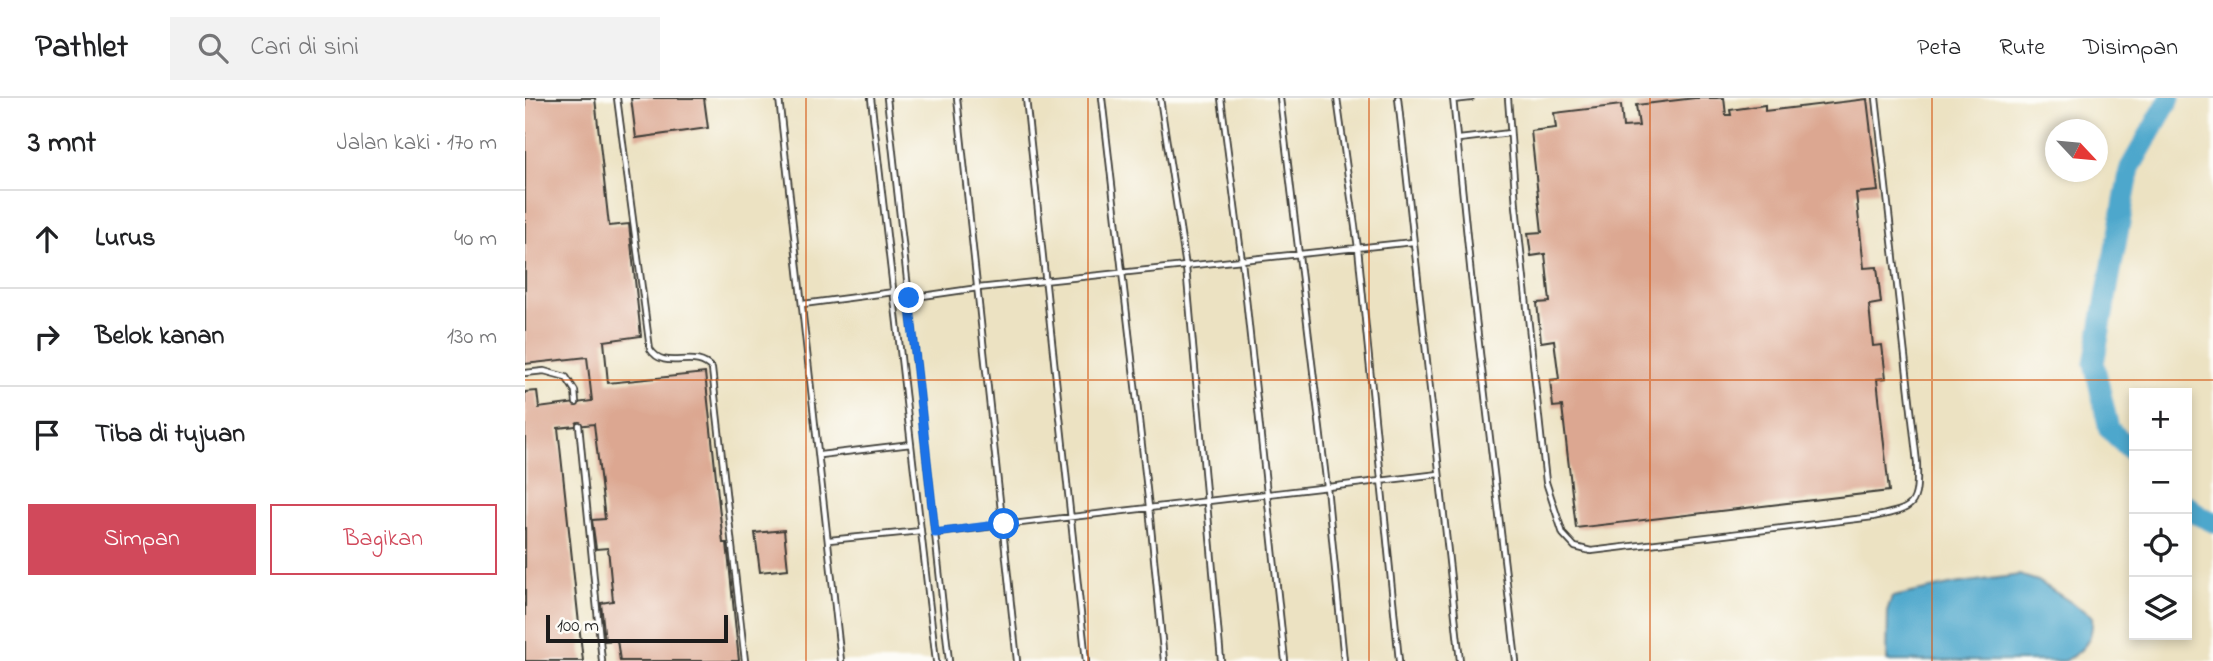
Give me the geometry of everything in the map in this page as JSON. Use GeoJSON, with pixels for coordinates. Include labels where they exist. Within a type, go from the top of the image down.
{"type":"FeatureCollection","features":[{"type":"Feature","properties":{"kind":"lane"},"geometry":{"type":"LineString","coordinates":[[617,98],[650,349],[662,359],[697,359],[712,369],[745,661]]}},
{"type":"Feature","properties":{"kind":"lane"},"geometry":{"type":"LineString","coordinates":[[779,98],[841,661]]}},
{"type":"Feature","properties":{"kind":"lane"},"geometry":{"type":"LineString","coordinates":[[871,98],[936,661]]}},
{"type":"Feature","properties":{"kind":"lane"},"geometry":{"type":"LineString","coordinates":[[887,98],[949,661]]}},
{"type":"Feature","properties":{"kind":"lane"},"geometry":{"type":"LineString","coordinates":[[957,98],[1017,661]]}},
{"type":"Feature","properties":{"kind":"lane"},"geometry":{"type":"LineString","coordinates":[[1026,98],[1086,661]]}},
{"type":"Feature","properties":{"kind":"lane"},"geometry":{"type":"LineString","coordinates":[[1102,98],[1164,661]]}},
{"type":"Feature","properties":{"kind":"lane"},"geometry":{"type":"LineString","coordinates":[[1160,98],[1186,267],[1221,661]]}},
{"type":"Feature","properties":{"kind":"lane"},"geometry":{"type":"LineString","coordinates":[[1221,98],[1242,261],[1286,661]]}},
{"type":"Feature","properties":{"kind":"lane"},"geometry":{"type":"LineString","coordinates":[[1280,98],[1327,487],[1344,661]]}},
{"type":"Feature","properties":{"kind":"lane"},"geometry":{"type":"LineString","coordinates":[[1337,98],[1358,248],[1399,661]]}},
{"type":"Feature","properties":{"kind":"lane"},"geometry":{"type":"LineString","coordinates":[[1398,98],[1460,661]]}},
{"type":"Feature","properties":{"kind":"lane"},"geometry":{"type":"LineString","coordinates":[[1471,98],[1453,99],[1516,661]]}},
{"type":"Feature","properties":{"kind":"lane"},"geometry":{"type":"LineString","coordinates":[[1508,98],[1546,482],[1563,534],[1575,547],[1591,551],[1873,517],[1905,510],[1915,500],[1918,486],[1917,463],[1876,98]]}},
{"type":"Feature","properties":{"kind":"lane"},"geometry":{"type":"LineString","coordinates":[[1458,139],[1510,133]]}},
{"type":"Feature","properties":{"kind":"lane"},"geometry":{"type":"LineString","coordinates":[[909,298],[978,288],[1047,283],[1413,242]]}},
{"type":"Feature","properties":{"kind":"lane"},"geometry":{"type":"LineString","coordinates":[[803,304],[894,292]]}},
{"type":"Feature","properties":{"kind":"lane"},"geometry":{"type":"LineString","coordinates":[[525,373],[544,371],[566,377],[575,391],[576,403]]}},
{"type":"Feature","properties":{"kind":"lane"},"geometry":{"type":"LineString","coordinates":[[579,425],[603,661]]}},
{"type":"Feature","properties":{"kind":"lane"},"geometry":{"type":"LineString","coordinates":[[820,455],[911,444]]}},
{"type":"Feature","properties":{"kind":"lane"},"geometry":{"type":"LineString","coordinates":[[935,533],[1440,474]]}},
{"type":"Feature","properties":{"kind":"lane"},"geometry":{"type":"LineString","coordinates":[[829,540],[921,531]]}},
{"type":"Feature","properties":{"kind":"water"},"geometry":{"type":"Polygon","coordinates":[[[2019,575],[2038,581],[2092,616],[2089,638],[2077,653],[2064,661],[1887,661],[1888,608],[1892,597],[1954,584],[2019,575]]]}},
{"type":"Feature","properties":{"kind":"building"},"geometry":{"type":"Polygon","coordinates":[[[525,98],[595,98],[609,226],[629,224],[641,336],[604,341],[608,383],[705,373],[739,661],[620,661],[617,640],[605,641],[601,603],[613,601],[608,548],[596,549],[592,520],[605,519],[594,424],[558,428],[583,661],[525,661],[525,392],[537,391],[539,408],[592,401],[587,357],[525,364],[525,98]]]}},
{"type":"Feature","properties":{"kind":"building"},"geometry":{"type":"Polygon","coordinates":[[[631,98],[704,98],[708,128],[636,138],[631,98]]]}},
{"type":"Feature","properties":{"kind":"building"},"geometry":{"type":"Polygon","coordinates":[[[1695,98],[1724,98],[1726,115],[1731,115],[1730,110],[1765,105],[1765,111],[1867,99],[1878,191],[1856,193],[1864,268],[1877,267],[1881,303],[1869,305],[1873,346],[1882,345],[1886,378],[1877,379],[1889,491],[1576,528],[1562,406],[1553,407],[1550,380],[1559,379],[1554,340],[1541,342],[1537,303],[1550,302],[1545,254],[1531,256],[1528,233],[1542,232],[1531,131],[1556,128],[1554,113],[1621,105],[1623,127],[1639,126],[1636,105],[1695,98]]]}},
{"type":"Feature","properties":{"kind":"building"},"geometry":{"type":"Polygon","coordinates":[[[784,530],[788,569],[760,572],[755,533],[784,530]]]}},
{"type":"Feature","properties":{"kind":"waterway"},"geometry":{"type":"LineString","coordinates":[[2132,451],[2109,429],[2094,363],[2130,168],[2170,98]]}},
{"type":"Feature","properties":{"kind":"waterway"},"geometry":{"type":"LineString","coordinates":[[2192,510],[2213,522]]}},
{"type":"Feature","properties":{"kind":"route"},"geometry":{"type":"LineString","coordinates":[[909,298],[935,533],[1004,524]]}}]}
